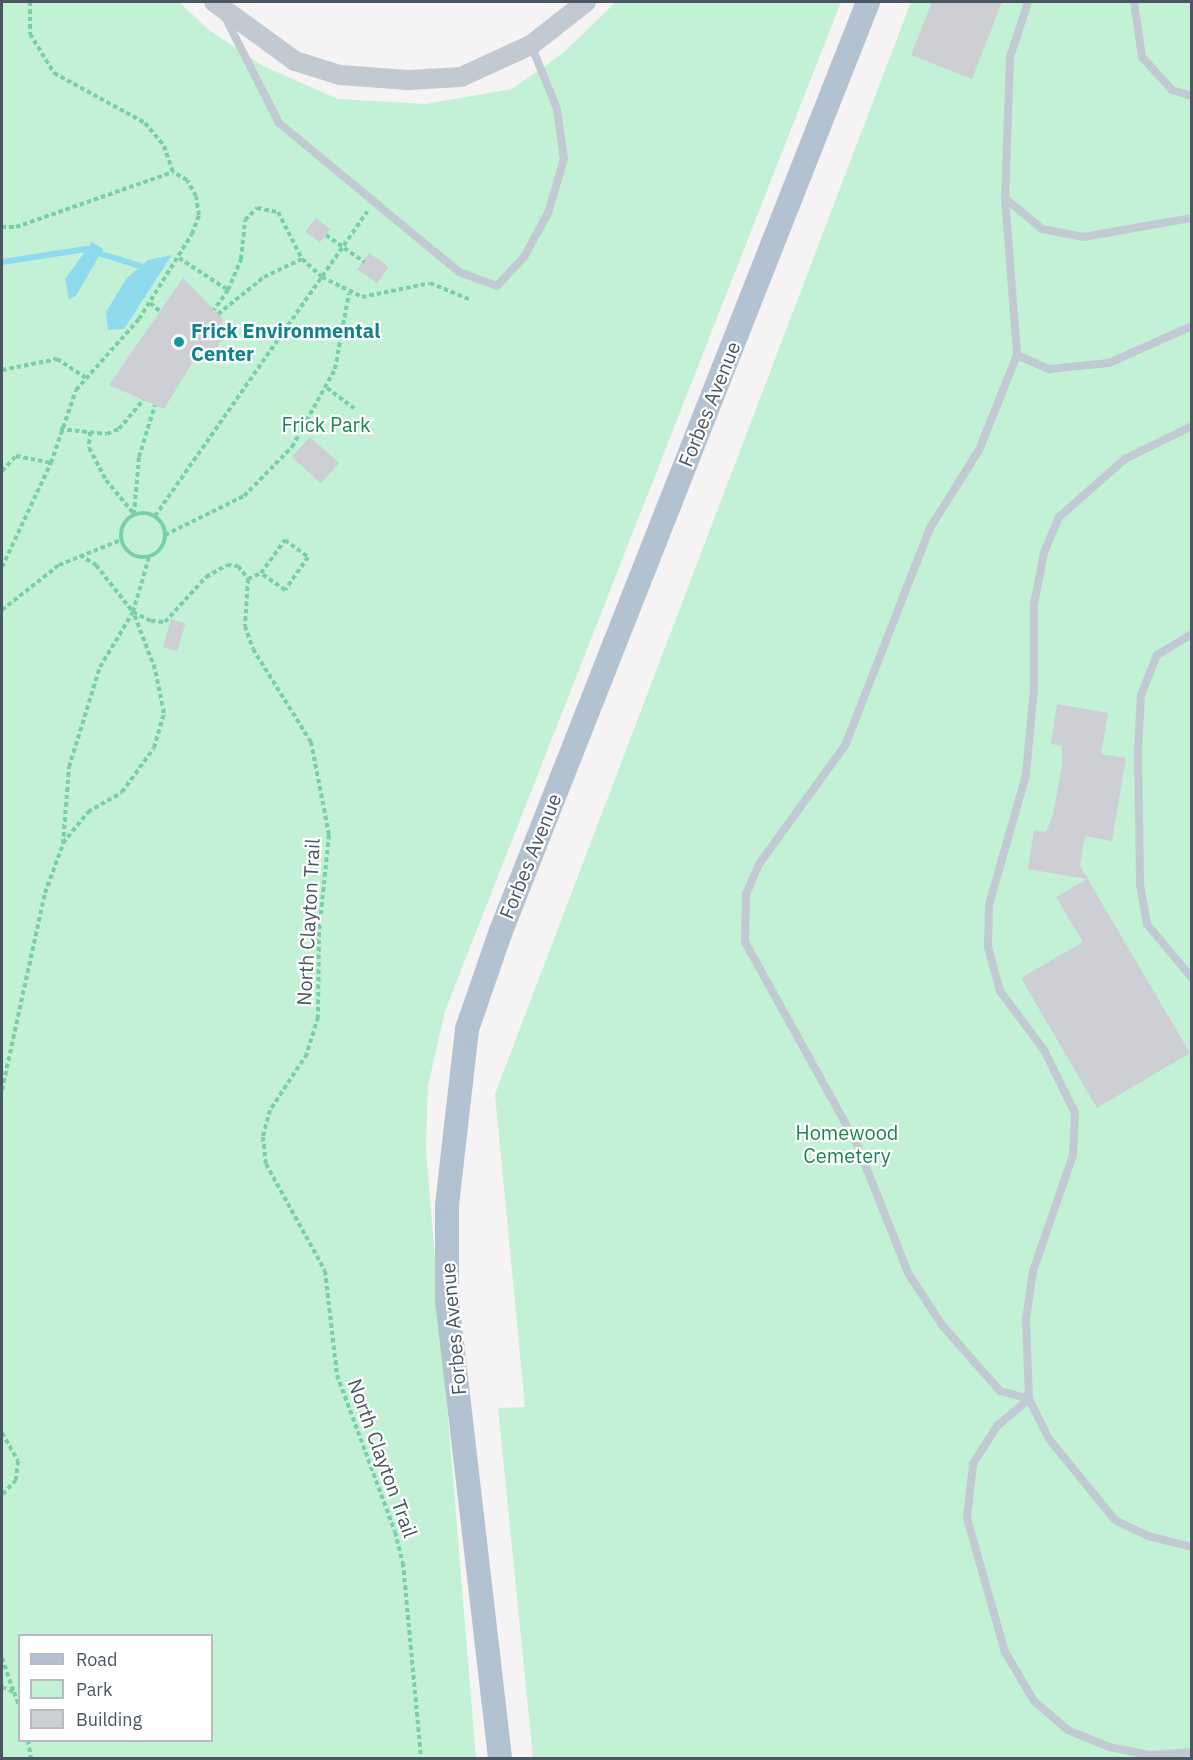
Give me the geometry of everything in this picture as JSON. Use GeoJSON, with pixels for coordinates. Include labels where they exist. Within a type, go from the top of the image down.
{"type":"FeatureCollection","features":[{"type":"Feature","properties":{"kind":"main road","name":"Forbes Avenue"},"geometry":{"type":"LineString","coordinates":[[500,1758],[447,1301],[447,1205],[467,1029],[501,931],[868,2]]}},
{"type":"Feature","properties":{"kind":"street"},"geometry":{"type":"LineString","coordinates":[[218,6],[295,61],[340,75],[408,80],[461,77],[531,45],[586,2]]}},
{"type":"Feature","properties":{"kind":"lane"},"geometry":{"type":"LineString","coordinates":[[1028,2],[1010,57],[1005,198],[1017,355],[979,450],[930,528],[846,744],[759,864],[746,894],[745,942],[856,1142],[908,1273],[942,1325],[1000,1391],[1029,1399]]}},
{"type":"Feature","properties":{"kind":"lane"},"geometry":{"type":"LineString","coordinates":[[1134,2],[1142,57],[1172,90],[1191,96]]}},
{"type":"Feature","properties":{"kind":"lane"},"geometry":{"type":"LineString","coordinates":[[218,6],[279,123],[373,204],[459,272],[497,286],[524,257],[548,213],[564,159],[557,109],[531,45]]}},
{"type":"Feature","properties":{"kind":"lane"},"geometry":{"type":"LineString","coordinates":[[1005,198],[1042,229],[1083,237],[1191,218]]}},
{"type":"Feature","properties":{"kind":"lane"},"geometry":{"type":"LineString","coordinates":[[1017,355],[1049,369],[1109,363],[1191,326]]}},
{"type":"Feature","properties":{"kind":"lane"},"geometry":{"type":"LineString","coordinates":[[1191,426],[1125,459],[1059,518],[1034,604],[1034,688],[1026,775],[989,905],[988,947],[1000,991],[1044,1050],[1075,1113],[1073,1155],[1033,1271],[1026,1319],[1029,1399],[1061,1456],[1115,1520],[1148,1536],[1191,1544]]}},
{"type":"Feature","properties":{"kind":"lane"},"geometry":{"type":"LineString","coordinates":[[1191,634],[1157,655],[1141,695],[1138,762],[1140,884],[1147,924],[1191,978]]}},
{"type":"Feature","properties":{"kind":"lane"},"geometry":{"type":"LineString","coordinates":[[1029,1399],[997,1426],[973,1464],[967,1518],[1005,1652],[1034,1701],[1068,1730],[1109,1747],[1177,1756],[1191,1752]]}},
{"type":"Feature","properties":{"kind":"path"},"geometry":{"type":"LineString","coordinates":[[2,567],[51,463],[60,429],[86,378],[150,303],[178,260],[199,215],[188,180],[173,172],[164,146],[145,123],[54,73],[30,34],[30,2]]}},
{"type":"Feature","properties":{"kind":"path"},"geometry":{"type":"LineString","coordinates":[[2,227],[16,227],[173,172]]}},
{"type":"Feature","properties":{"kind":"path"},"geometry":{"type":"LineString","coordinates":[[155,516],[373,204]]}},
{"type":"Feature","properties":{"kind":"path"},"geometry":{"type":"LineString","coordinates":[[214,310],[228,290],[241,259],[245,220],[257,208],[278,212],[302,259],[322,277],[349,293],[384,296],[430,283],[471,300]]}},
{"type":"Feature","properties":{"kind":"path"},"geometry":{"type":"LineString","coordinates":[[326,235],[364,261]]}},
{"type":"Feature","properties":{"kind":"path"},"geometry":{"type":"LineString","coordinates":[[218,315],[264,277],[302,259]]}},
{"type":"Feature","properties":{"kind":"path"},"geometry":{"type":"LineString","coordinates":[[178,260],[228,290]]}},
{"type":"Feature","properties":{"kind":"path"},"geometry":{"type":"LineString","coordinates":[[2,1090],[45,893],[63,844],[69,767],[100,667],[133,612],[149,557],[160,548],[165,535],[214,514],[268,475],[309,425],[327,388],[341,346],[349,293]]}},
{"type":"Feature","properties":{"kind":"path"},"geometry":{"type":"LineString","coordinates":[[150,303],[160,311]]}},
{"type":"Feature","properties":{"kind":"path"},"geometry":{"type":"LineString","coordinates":[[2,370],[57,359],[86,378]]}},
{"type":"Feature","properties":{"kind":"path"},"geometry":{"type":"LineString","coordinates":[[327,388],[354,408]]}},
{"type":"Feature","properties":{"kind":"path"},"geometry":{"type":"LineString","coordinates":[[60,429],[90,432],[119,429],[143,400]]}},
{"type":"Feature","properties":{"kind":"path"},"geometry":{"type":"LineString","coordinates":[[149,557],[129,553],[121,540],[124,523],[134,514],[138,469],[155,405]]}},
{"type":"Feature","properties":{"kind":"path"},"geometry":{"type":"LineString","coordinates":[[90,432],[89,448],[106,480],[134,514],[155,516]]}},
{"type":"Feature","properties":{"kind":"path"},"geometry":{"type":"LineString","coordinates":[[2,471],[16,456],[51,463]]}},
{"type":"Feature","properties":{"kind":"path"},"geometry":{"type":"LineString","coordinates":[[155,516],[165,535]]}},
{"type":"Feature","properties":{"kind":"path"},"geometry":{"type":"LineString","coordinates":[[2,610],[80,555],[121,540]]}},
{"type":"Feature","properties":{"kind":"path"},"geometry":{"type":"LineString","coordinates":[[133,612],[165,622],[206,577],[227,565],[238,566],[248,579],[261,573],[285,540],[308,557],[285,590],[261,573]]}},
{"type":"Feature","properties":{"kind":"path"},"geometry":{"type":"LineString","coordinates":[[63,844],[88,812],[122,792],[154,748],[164,713],[155,669],[133,612],[96,565],[80,555]]}},
{"type":"Feature","properties":{"kind":"path","name":"North Clayton Trail"},"geometry":{"type":"LineString","coordinates":[[248,579],[245,627],[253,649],[311,742],[329,835],[319,932],[318,1017],[307,1054],[270,1110],[263,1137],[266,1164],[325,1271],[337,1375],[398,1542],[421,1758]]}},
{"type":"Feature","properties":{"kind":"path"},"geometry":{"type":"LineString","coordinates":[[2,1433],[18,1461],[16,1480],[2,1495]]}},
{"type":"Feature","properties":{"kind":"path"},"geometry":{"type":"LineString","coordinates":[[2,1658],[18,1703]]}},
{"type":"Feature","properties":{"kind":"path"},"geometry":{"type":"LineString","coordinates":[[2,1687],[14,1692]]}},
{"type":"Feature","properties":{"kind":"path"},"geometry":{"type":"LineString","coordinates":[[28,1742],[31,1758]]}},
{"type":"Feature","properties":{"kind":"green space","name":"Frick Park"},"geometry":{"type":"Polygon","coordinates":[[[2,2],[179,2],[209,30],[263,66],[338,99],[426,104],[512,89],[563,53],[616,2],[841,2],[445,1011],[428,1086],[426,1149],[476,1758],[2,1758],[2,2]]]}},
{"type":"Feature","properties":{"kind":"green space","name":"Homewood Cemetery"},"geometry":{"type":"Polygon","coordinates":[[[911,2],[1191,2],[1191,1758],[533,1758],[498,1408],[525,1407],[495,1094],[911,2]]]}},
{"type":"Feature","properties":{"kind":"water"},"geometry":{"type":"Polygon","coordinates":[[[92,242],[103,249],[76,296],[69,299],[65,279],[92,242]]]}},
{"type":"Feature","properties":{"kind":"water"},"geometry":{"type":"Polygon","coordinates":[[[172,255],[124,329],[108,330],[106,312],[126,279],[148,260],[172,255]]]}},
{"type":"Feature","properties":{"kind":"building"},"geometry":{"type":"Polygon","coordinates":[[[932,2],[1002,2],[972,79],[911,55],[932,2]]]}},
{"type":"Feature","properties":{"kind":"building"},"geometry":{"type":"Polygon","coordinates":[[[316,218],[330,229],[320,242],[306,231],[316,218]]]}},
{"type":"Feature","properties":{"kind":"building"},"geometry":{"type":"Polygon","coordinates":[[[369,253],[389,267],[377,283],[358,269],[369,253]]]}},
{"type":"Feature","properties":{"kind":"building","name":"Frick Environmental Center"},"geometry":{"type":"Polygon","coordinates":[[[183,278],[224,320],[217,329],[225,335],[207,362],[197,355],[164,409],[109,385],[183,278]]]}},
{"type":"Feature","properties":{"kind":"building"},"geometry":{"type":"Polygon","coordinates":[[[310,437],[339,463],[321,483],[292,457],[310,437]]]}},
{"type":"Feature","properties":{"kind":"building"},"geometry":{"type":"Polygon","coordinates":[[[171,619],[185,623],[177,651],[163,647],[171,619]]]}},
{"type":"Feature","properties":{"kind":"building"},"geometry":{"type":"Polygon","coordinates":[[[1057,704],[1108,713],[1101,754],[1126,758],[1112,841],[1085,836],[1080,866],[1190,1053],[1097,1108],[1021,978],[1083,942],[1056,897],[1087,879],[1028,869],[1034,830],[1046,832],[1053,815],[1062,765],[1062,746],[1051,744],[1057,704]]]}},
{"type":"Feature","properties":{"kind":"waterway"},"geometry":{"type":"LineString","coordinates":[[2,262],[86,249],[140,266]]}},
{"type":"Feature","properties":{"kind":"place","name":"Frick Environmental Center"},"geometry":{"type":"Point","coordinates":[179,342]}}]}
